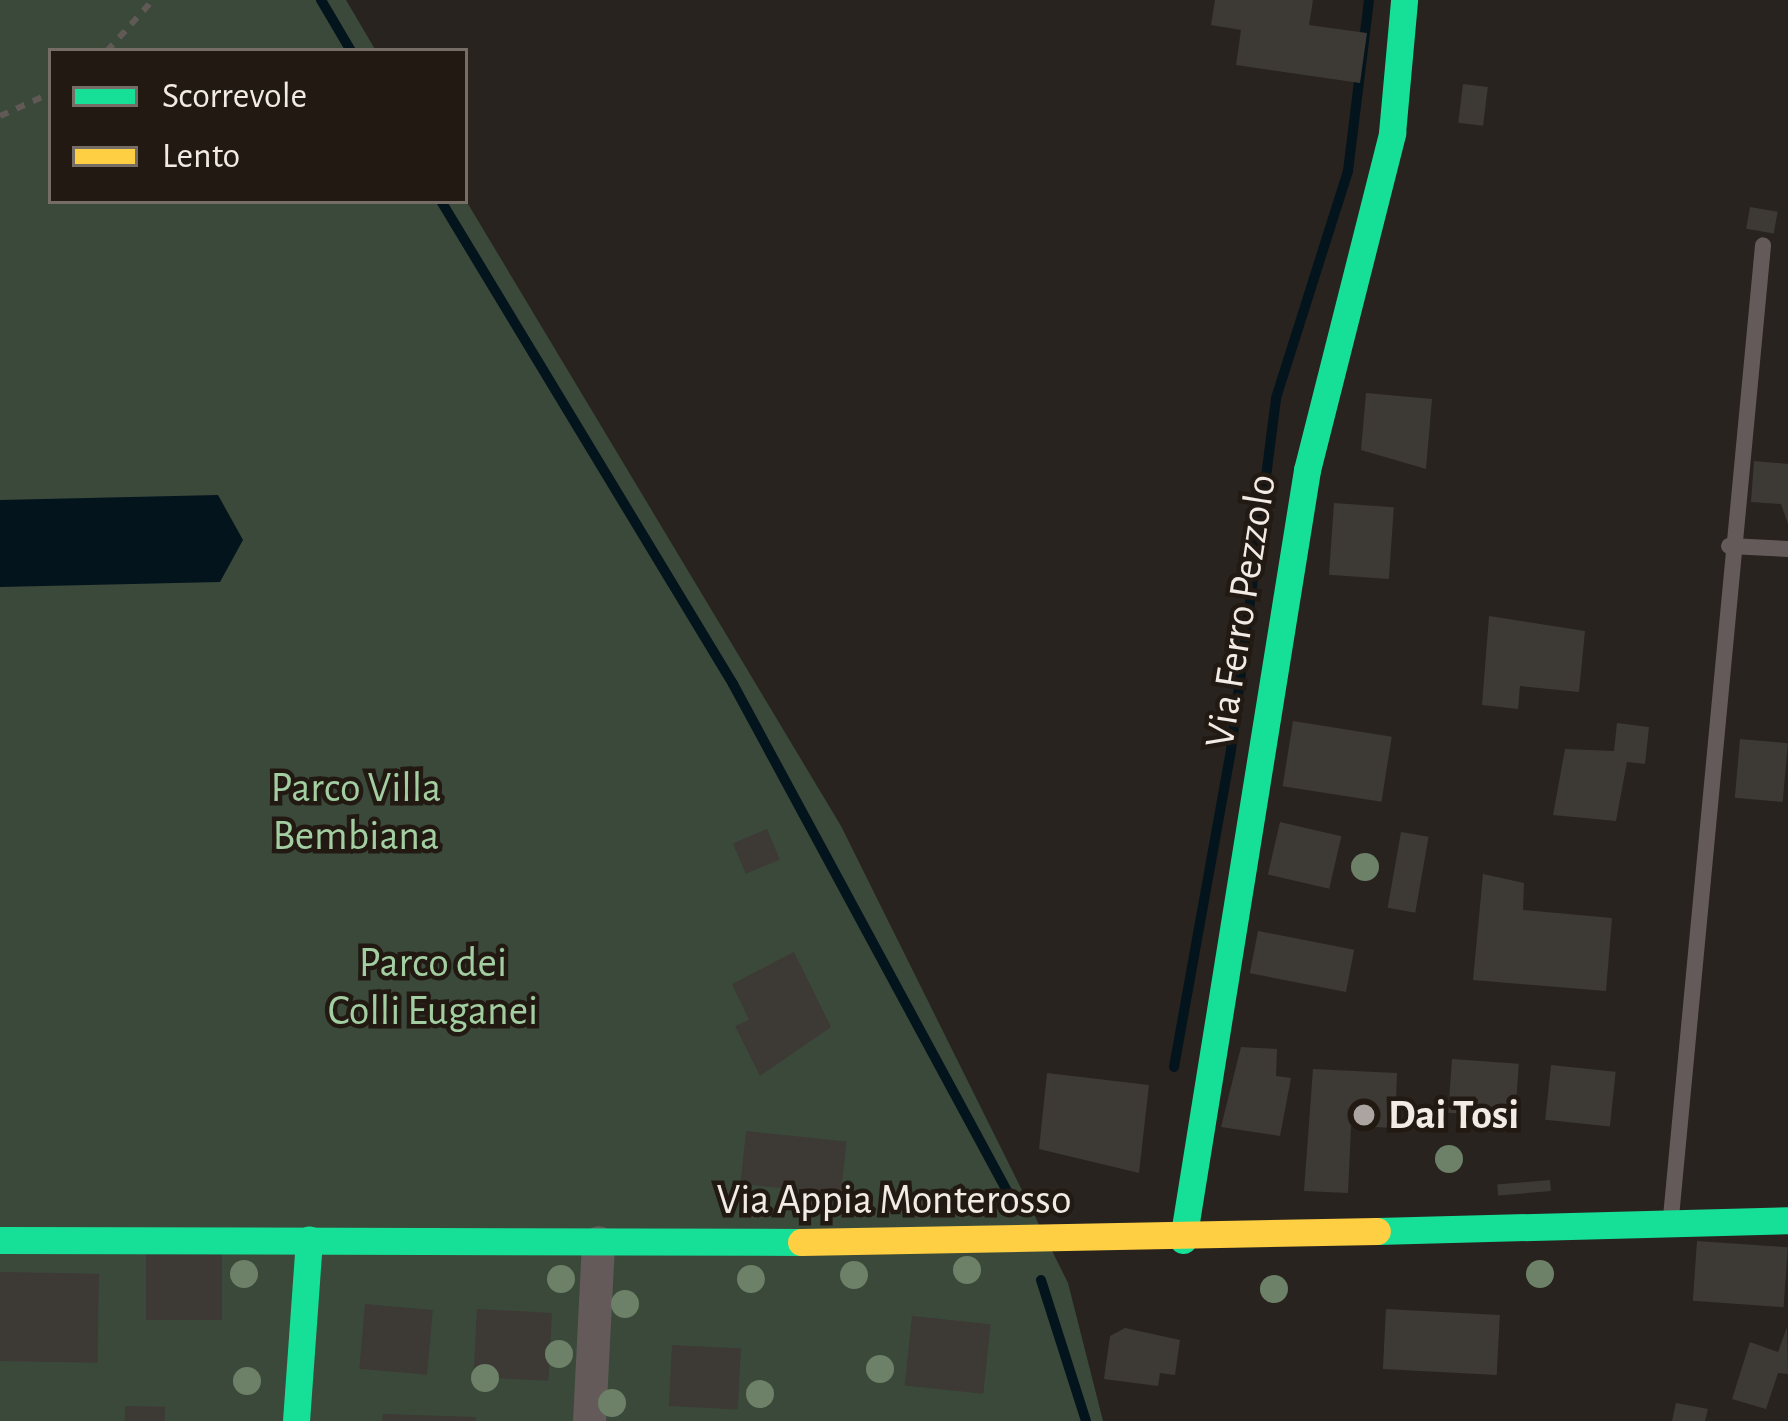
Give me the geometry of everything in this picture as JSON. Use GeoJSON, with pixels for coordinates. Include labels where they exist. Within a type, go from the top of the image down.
{"type":"FeatureCollection","features":[{"type":"Feature","properties":{"kind":"main road","name":"Via Ferro Pezzolo"},"geometry":{"type":"LineString","coordinates":[[1183,1240],[1306,470],[1392,133],[1404,0]]}},
{"type":"Feature","properties":{"kind":"main road","name":"Via Appia Monterosso"},"geometry":{"type":"LineString","coordinates":[[0,1240],[1183,1240],[1788,1220]]}},
{"type":"Feature","properties":{"kind":"main road"},"geometry":{"type":"LineString","coordinates":[[296,1421],[309,1239]]}},
{"type":"Feature","properties":{"kind":"street"},"geometry":{"type":"LineString","coordinates":[[589,1421],[598,1242]]}},
{"type":"Feature","properties":{"kind":"lane"},"geometry":{"type":"LineString","coordinates":[[1672,1223],[1729,546],[1762,245]]}},
{"type":"Feature","properties":{"kind":"lane"},"geometry":{"type":"LineString","coordinates":[[1729,546],[1788,549]]}},
{"type":"Feature","properties":{"kind":"path"},"geometry":{"type":"LineString","coordinates":[[110,48],[154,0]]}},
{"type":"Feature","properties":{"kind":"path"},"geometry":{"type":"LineString","coordinates":[[0,116],[48,94]]}},
{"type":"Feature","properties":{"kind":"green space","name":"Parco Villa Bembiana"},"geometry":{"type":"Polygon","coordinates":[[[0,0],[346,0],[374,48],[48,48],[48,204],[468,204],[841,826],[1068,1283],[1103,1421],[0,1421],[0,0]]]}},
{"type":"Feature","properties":{"kind":"shaded area"},"geometry":{"type":"Polygon","coordinates":[[[218,495],[243,540],[220,582],[0,587],[0,500],[218,495]]]}},
{"type":"Feature","properties":{"kind":"building"},"geometry":{"type":"Polygon","coordinates":[[[1215,0],[1313,0],[1309,25],[1367,33],[1360,83],[1236,65],[1241,30],[1211,25],[1215,0]]]}},
{"type":"Feature","properties":{"kind":"building"},"geometry":{"type":"Polygon","coordinates":[[[1463,84],[1488,87],[1483,126],[1458,123],[1463,84]]]}},
{"type":"Feature","properties":{"kind":"building"},"geometry":{"type":"Polygon","coordinates":[[[1750,207],[1778,212],[1774,234],[1746,229],[1750,207]]]}},
{"type":"Feature","properties":{"kind":"building"},"geometry":{"type":"Polygon","coordinates":[[[1366,393],[1432,399],[1426,469],[1361,450],[1366,393]]]}},
{"type":"Feature","properties":{"kind":"building"},"geometry":{"type":"Polygon","coordinates":[[[1754,461],[1788,464],[1788,524],[1781,504],[1751,502],[1754,461]]]}},
{"type":"Feature","properties":{"kind":"building"},"geometry":{"type":"Polygon","coordinates":[[[1334,503],[1394,507],[1389,579],[1329,575],[1334,503]]]}},
{"type":"Feature","properties":{"kind":"building"},"geometry":{"type":"Polygon","coordinates":[[[1489,616],[1585,631],[1579,692],[1520,686],[1518,709],[1482,705],[1489,616]]]}},
{"type":"Feature","properties":{"kind":"building"},"geometry":{"type":"Polygon","coordinates":[[[1293,721],[1392,737],[1381,802],[1283,786],[1293,721]]]}},
{"type":"Feature","properties":{"kind":"building"},"geometry":{"type":"Polygon","coordinates":[[[1617,723],[1649,727],[1645,764],[1627,762],[1616,821],[1553,815],[1565,749],[1614,751],[1617,723]]]}},
{"type":"Feature","properties":{"kind":"building"},"geometry":{"type":"Polygon","coordinates":[[[1740,739],[1788,743],[1783,802],[1735,798],[1740,739]]]}},
{"type":"Feature","properties":{"kind":"building"},"geometry":{"type":"Polygon","coordinates":[[[1280,822],[1341,836],[1329,889],[1268,875],[1280,822]]]}},
{"type":"Feature","properties":{"kind":"building"},"geometry":{"type":"Polygon","coordinates":[[[767,829],[780,859],[746,874],[733,843],[767,829]]]}},
{"type":"Feature","properties":{"kind":"building"},"geometry":{"type":"Polygon","coordinates":[[[1401,832],[1429,837],[1415,913],[1388,908],[1401,832]]]}},
{"type":"Feature","properties":{"kind":"building"},"geometry":{"type":"Polygon","coordinates":[[[1483,874],[1524,883],[1523,910],[1612,918],[1606,991],[1473,980],[1483,874]]]}},
{"type":"Feature","properties":{"kind":"building"},"geometry":{"type":"Polygon","coordinates":[[[1258,931],[1354,950],[1346,992],[1250,973],[1258,931]]]}},
{"type":"Feature","properties":{"kind":"building"},"geometry":{"type":"Polygon","coordinates":[[[794,952],[831,1027],[760,1076],[735,1026],[749,1020],[732,984],[794,952]]]}},
{"type":"Feature","properties":{"kind":"building"},"geometry":{"type":"Polygon","coordinates":[[[1241,1047],[1277,1049],[1276,1076],[1291,1078],[1280,1136],[1221,1127],[1241,1047]]]}},
{"type":"Feature","properties":{"kind":"building"},"geometry":{"type":"Polygon","coordinates":[[[1452,1059],[1519,1064],[1515,1118],[1448,1113],[1452,1059]]]}},
{"type":"Feature","properties":{"kind":"building"},"geometry":{"type":"Polygon","coordinates":[[[1551,1065],[1616,1072],[1610,1126],[1545,1120],[1551,1065]]]}},
{"type":"Feature","properties":{"kind":"building"},"geometry":{"type":"Polygon","coordinates":[[[1313,1069],[1397,1073],[1395,1128],[1351,1126],[1348,1193],[1304,1191],[1313,1069]]]}},
{"type":"Feature","properties":{"kind":"building"},"geometry":{"type":"Polygon","coordinates":[[[1047,1073],[1149,1085],[1139,1173],[1039,1149],[1047,1073]]]}},
{"type":"Feature","properties":{"kind":"building"},"geometry":{"type":"Polygon","coordinates":[[[746,1131],[846,1142],[841,1194],[740,1184],[746,1131]]]}},
{"type":"Feature","properties":{"kind":"building"},"geometry":{"type":"Polygon","coordinates":[[[1550,1180],[1551,1191],[1498,1196],[1497,1185],[1550,1180]]]}},
{"type":"Feature","properties":{"kind":"building"},"geometry":{"type":"Polygon","coordinates":[[[1697,1241],[1788,1247],[1784,1307],[1693,1301],[1697,1241]]]}},
{"type":"Feature","properties":{"kind":"building"},"geometry":{"type":"Polygon","coordinates":[[[146,1251],[222,1251],[222,1320],[146,1320],[146,1251]]]}},
{"type":"Feature","properties":{"kind":"building"},"geometry":{"type":"Polygon","coordinates":[[[0,1272],[99,1274],[97,1363],[0,1361],[0,1272]]]}},
{"type":"Feature","properties":{"kind":"building"},"geometry":{"type":"Polygon","coordinates":[[[365,1304],[433,1310],[427,1375],[359,1369],[365,1304]]]}},
{"type":"Feature","properties":{"kind":"building"},"geometry":{"type":"Polygon","coordinates":[[[477,1309],[552,1313],[548,1381],[473,1377],[477,1309]]]}},
{"type":"Feature","properties":{"kind":"building"},"geometry":{"type":"Polygon","coordinates":[[[1386,1309],[1500,1315],[1497,1375],[1383,1369],[1386,1309]]]}},
{"type":"Feature","properties":{"kind":"building"},"geometry":{"type":"Polygon","coordinates":[[[912,1316],[991,1324],[983,1394],[905,1386],[912,1316]]]}},
{"type":"Feature","properties":{"kind":"building"},"geometry":{"type":"Polygon","coordinates":[[[1787,1327],[1788,1374],[1778,1373],[1766,1409],[1732,1399],[1750,1342],[1778,1352],[1787,1327]]]}},
{"type":"Feature","properties":{"kind":"building"},"geometry":{"type":"Polygon","coordinates":[[[1125,1328],[1180,1340],[1175,1375],[1160,1373],[1158,1386],[1104,1379],[1110,1336],[1125,1328]]]}},
{"type":"Feature","properties":{"kind":"building"},"geometry":{"type":"Polygon","coordinates":[[[672,1345],[741,1349],[738,1410],[669,1406],[672,1345]]]}},
{"type":"Feature","properties":{"kind":"building"},"geometry":{"type":"Polygon","coordinates":[[[1676,1403],[1708,1409],[1705,1421],[1672,1421],[1676,1403]]]}},
{"type":"Feature","properties":{"kind":"building"},"geometry":{"type":"Polygon","coordinates":[[[125,1406],[165,1407],[165,1421],[125,1421],[125,1406]]]}},
{"type":"Feature","properties":{"kind":"building"},"geometry":{"type":"Polygon","coordinates":[[[383,1414],[476,1417],[476,1421],[382,1421],[383,1414]]]}},
{"type":"Feature","properties":{"kind":"waterway"},"geometry":{"type":"LineString","coordinates":[[321,0],[349,48]]}},
{"type":"Feature","properties":{"kind":"waterway"},"geometry":{"type":"LineString","coordinates":[[1174,1067],[1231,750],[1276,398],[1348,171],[1369,0]]}},
{"type":"Feature","properties":{"kind":"waterway"},"geometry":{"type":"LineString","coordinates":[[443,204],[733,684],[1014,1204]]}},
{"type":"Feature","properties":{"kind":"waterway"},"geometry":{"type":"LineString","coordinates":[[1041,1280],[1086,1421]]}},
{"type":"Feature","properties":{"kind":"traffic: fast"},"geometry":{"type":"LineString","coordinates":[[1183,1240],[1307,470],[1392,133],[1404,0]]}},
{"type":"Feature","properties":{"kind":"traffic: fast"},"geometry":{"type":"LineString","coordinates":[[1377,1231],[1788,1220]]}},
{"type":"Feature","properties":{"kind":"traffic: fast"},"geometry":{"type":"LineString","coordinates":[[296,1421],[309,1239]]}},
{"type":"Feature","properties":{"kind":"traffic: fast"},"geometry":{"type":"LineString","coordinates":[[0,1240],[801,1242]]}},
{"type":"Feature","properties":{"kind":"traffic: slow"},"geometry":{"type":"LineString","coordinates":[[801,1242],[1377,1231]]}},
{"type":"Feature","properties":{"kind":"place","name":"Dai Tosi"},"geometry":{"type":"Point","coordinates":[1364,1115]}},
{"type":"Feature","properties":{"kind":"park label","name":"Parco dei Colli Euganei"},"geometry":{"type":"Point","coordinates":[433,987]}}]}
